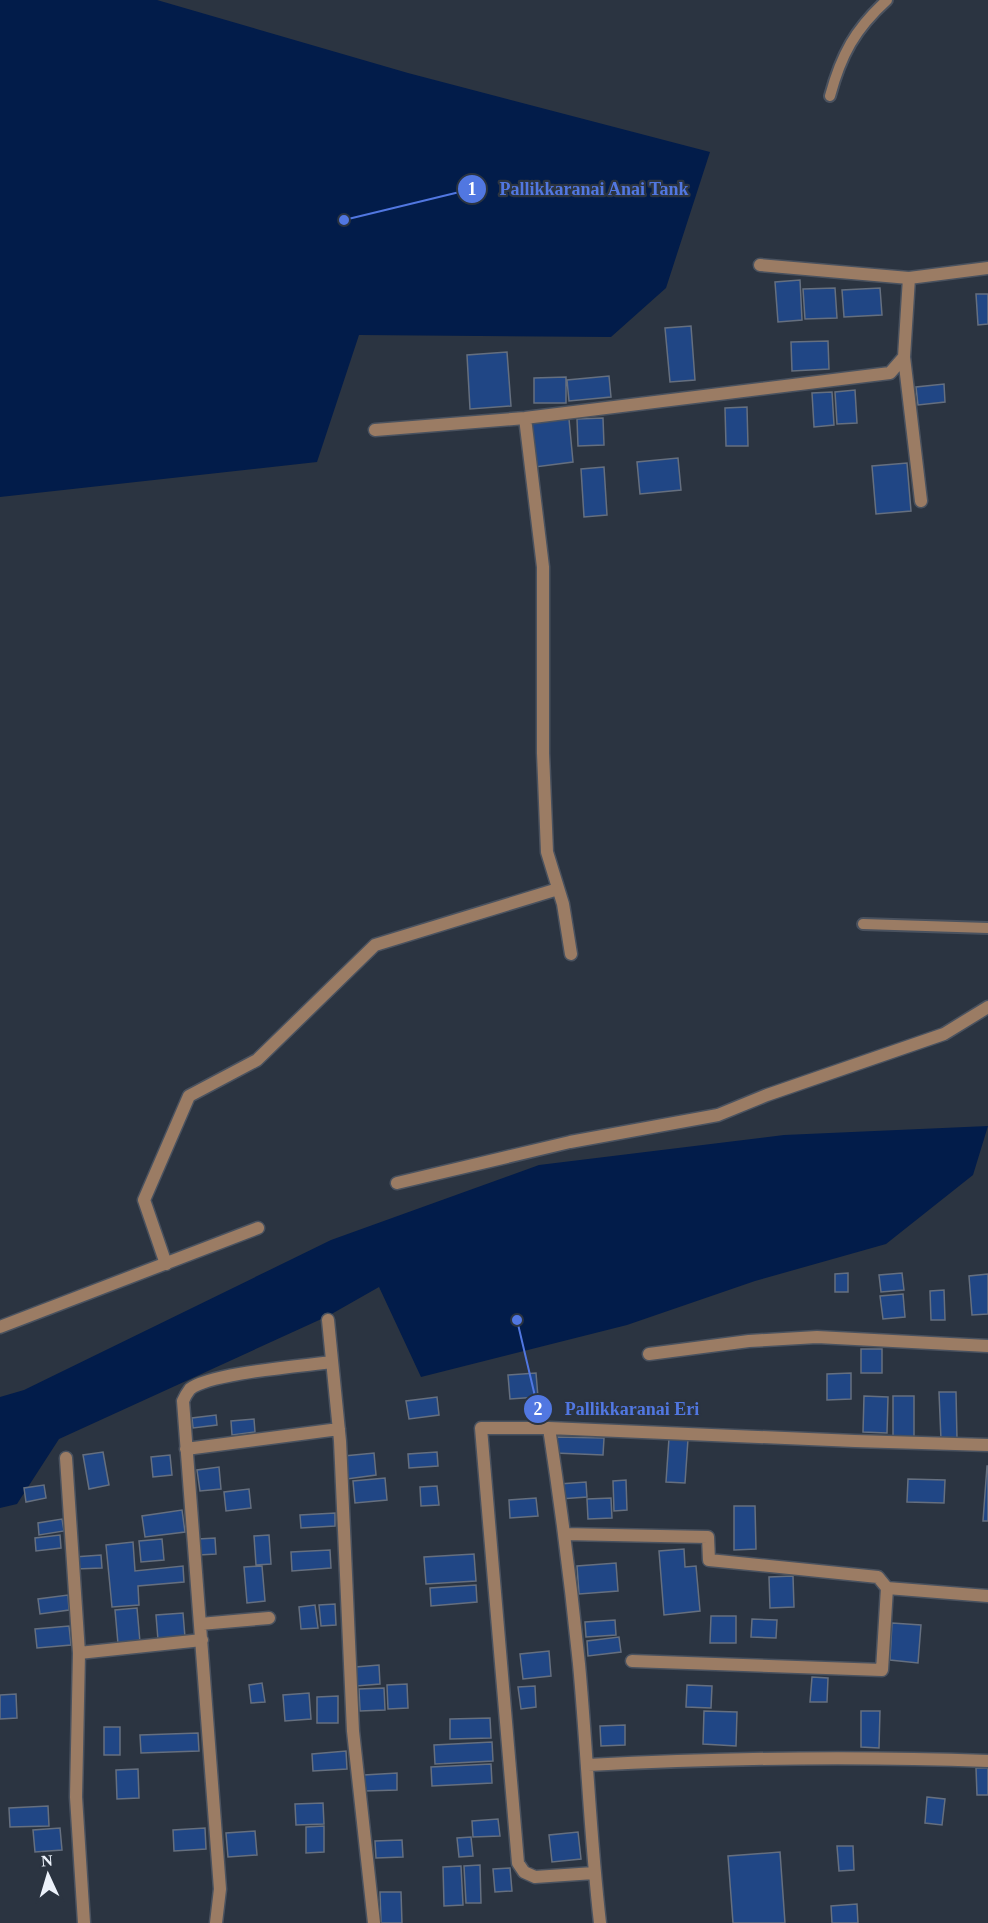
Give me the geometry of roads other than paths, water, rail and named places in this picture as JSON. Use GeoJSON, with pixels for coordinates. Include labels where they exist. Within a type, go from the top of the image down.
{"type":"FeatureCollection","features":[{"type":"Feature","properties":{"kind":"street"},"geometry":{"type":"LineString","coordinates":[[760,265],[909,278],[988,268]]}},
{"type":"Feature","properties":{"kind":"street"},"geometry":{"type":"LineString","coordinates":[[909,278],[904,357],[921,501]]}},
{"type":"Feature","properties":{"kind":"street"},"geometry":{"type":"LineString","coordinates":[[375,430],[525,418],[890,373],[904,357]]}},
{"type":"Feature","properties":{"kind":"street"},"geometry":{"type":"LineString","coordinates":[[525,418],[543,567],[543,753],[547,852],[563,904],[571,954]]}},
{"type":"Feature","properties":{"kind":"street"},"geometry":{"type":"LineString","coordinates":[[166,1264],[144,1200],[189,1096],[257,1060],[375,945],[558,889]]}},
{"type":"Feature","properties":{"kind":"street"},"geometry":{"type":"LineString","coordinates":[[397,1183],[570,1142],[718,1115],[767,1095],[944,1034],[988,1007]]}},
{"type":"Feature","properties":{"kind":"street"},"geometry":{"type":"LineString","coordinates":[[0,1327],[258,1228]]}},
{"type":"Feature","properties":{"kind":"street"},"geometry":{"type":"LineString","coordinates":[[328,1320],[339,1429],[353,1731],[374,1923]]}},
{"type":"Feature","properties":{"kind":"street"},"geometry":{"type":"LineString","coordinates":[[649,1354],[749,1341],[817,1337],[988,1346]]}},
{"type":"Feature","properties":{"kind":"street"},"geometry":{"type":"LineString","coordinates":[[216,1923],[220,1889],[183,1401],[192,1388],[239,1374],[332,1362]]}},
{"type":"Feature","properties":{"kind":"street"},"geometry":{"type":"LineString","coordinates":[[594,1873],[535,1877],[524,1872],[518,1863],[482,1428],[549,1428],[855,1442],[988,1445]]}},
{"type":"Feature","properties":{"kind":"street"},"geometry":{"type":"LineString","coordinates":[[549,1428],[565,1534],[588,1765],[594,1873],[600,1923]]}},
{"type":"Feature","properties":{"kind":"street"},"geometry":{"type":"LineString","coordinates":[[186,1449],[339,1429]]}},
{"type":"Feature","properties":{"kind":"street"},"geometry":{"type":"LineString","coordinates":[[66,1458],[79,1653],[76,1797],[84,1923]]}},
{"type":"Feature","properties":{"kind":"street"},"geometry":{"type":"LineString","coordinates":[[565,1534],[708,1537],[709,1560],[878,1577],[887,1588],[882,1670],[632,1662]]}},
{"type":"Feature","properties":{"kind":"street"},"geometry":{"type":"LineString","coordinates":[[887,1588],[988,1596]]}},
{"type":"Feature","properties":{"kind":"street"},"geometry":{"type":"LineString","coordinates":[[200,1624],[269,1618]]}},
{"type":"Feature","properties":{"kind":"street"},"geometry":{"type":"LineString","coordinates":[[79,1653],[202,1640]]}},
{"type":"Feature","properties":{"kind":"street"},"geometry":{"type":"LineString","coordinates":[[588,1765],[692,1759],[879,1757],[988,1761]]}},
{"type":"Feature","properties":{"kind":"lane"},"geometry":{"type":"LineString","coordinates":[[830,96],[838,66],[853,36],[874,11],[887,0]]}},
{"type":"Feature","properties":{"kind":"lane"},"geometry":{"type":"LineString","coordinates":[[863,924],[988,928]]}},
{"type":"Feature","properties":{"kind":"water"},"geometry":{"type":"Polygon","coordinates":[[[0,0],[157,0],[408,73],[710,152],[666,288],[611,337],[359,335],[317,462],[0,497],[0,0]]]}},
{"type":"Feature","properties":{"kind":"water"},"geometry":{"type":"Polygon","coordinates":[[[988,1126],[973,1175],[886,1244],[755,1281],[627,1325],[421,1377],[379,1287],[328,1316],[59,1439],[17,1504],[0,1508],[0,1397],[24,1390],[331,1240],[539,1165],[784,1135],[988,1126]]]}},
{"type":"Feature","properties":{"kind":"place","name":"Pallikkaranai Anai Tank"},"geometry":{"type":"Point","coordinates":[344,220]}},
{"type":"Feature","properties":{"kind":"place","name":"Pallikkaranai Eri"},"geometry":{"type":"Point","coordinates":[517,1320]}}]}
